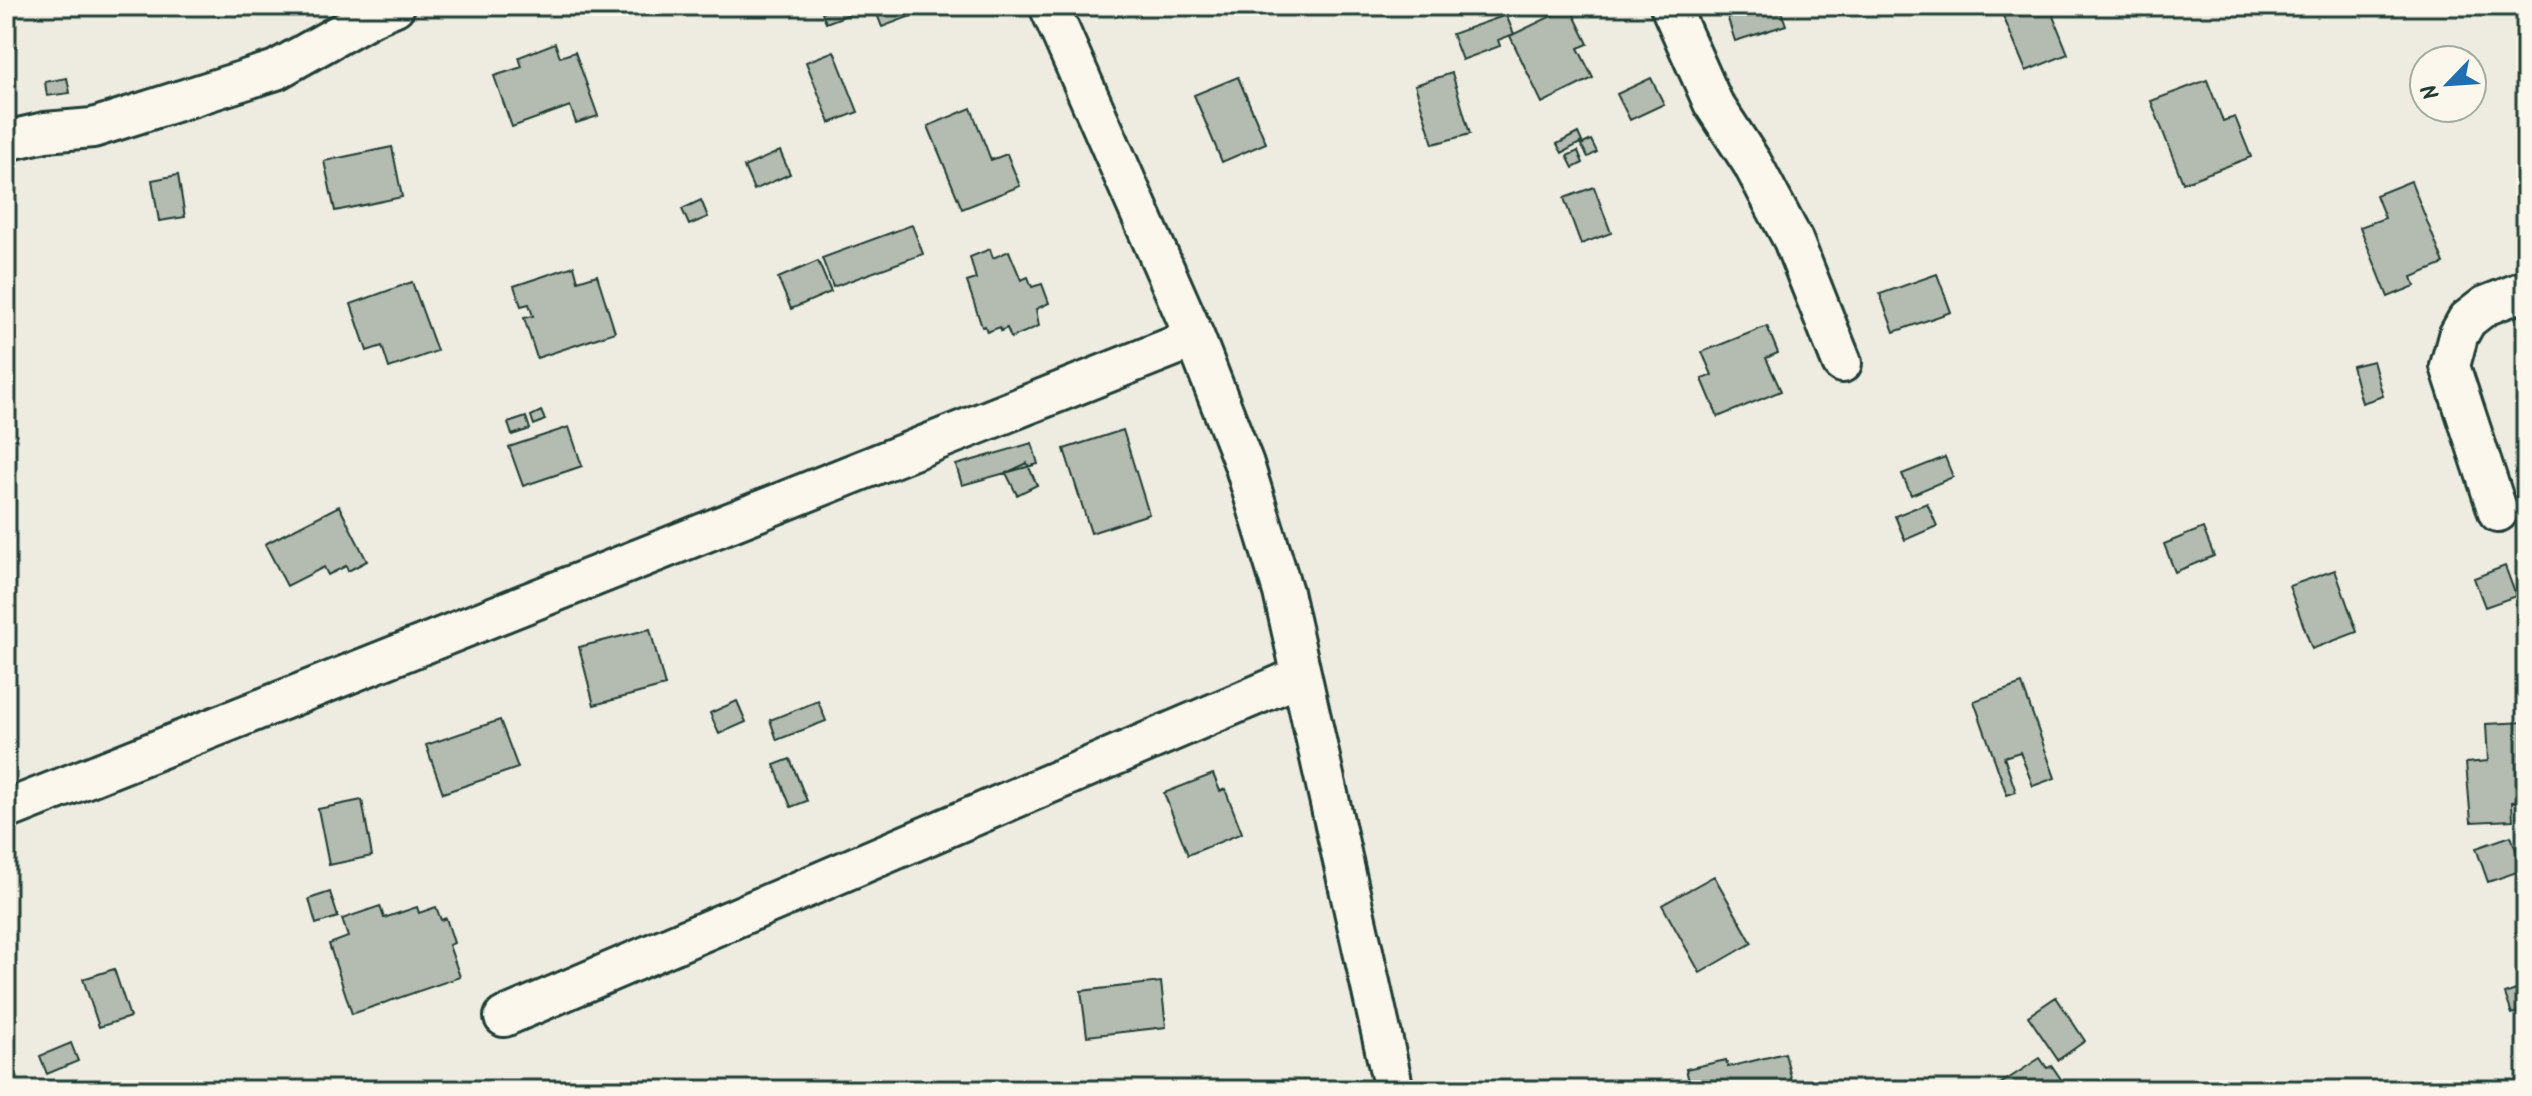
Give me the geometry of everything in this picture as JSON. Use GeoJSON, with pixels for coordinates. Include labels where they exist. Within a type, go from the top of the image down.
{"type":"FeatureCollection","features":[{"type":"Feature","properties":{"kind":"street"},"geometry":{"type":"LineString","coordinates":[[6,141],[45,132],[93,128],[276,70],[395,6]]}},
{"type":"Feature","properties":{"kind":"street"},"geometry":{"type":"LineString","coordinates":[[1049,6],[1195,338],[1244,464],[1283,592],[1394,1090]]}},
{"type":"Feature","properties":{"kind":"street"},"geometry":{"type":"LineString","coordinates":[[1670,6],[1713,103],[1752,163],[1793,240],[1842,363]]}},
{"type":"Feature","properties":{"kind":"street"},"geometry":{"type":"LineString","coordinates":[[2498,512],[2450,366],[2458,336],[2467,320],[2485,306],[2526,290]]}},
{"type":"Feature","properties":{"kind":"street"},"geometry":{"type":"LineString","coordinates":[[6,810],[1195,338]]}},
{"type":"Feature","properties":{"kind":"street"},"geometry":{"type":"LineString","coordinates":[[504,1017],[1301,676]]}},
{"type":"Feature","properties":{"kind":"building"},"geometry":{"type":"Polygon","coordinates":[[[820,6],[871,6],[826,23],[820,6]]]}},
{"type":"Feature","properties":{"kind":"building"},"geometry":{"type":"Polygon","coordinates":[[[874,6],[922,6],[924,11],[882,27],[874,6]]]}},
{"type":"Feature","properties":{"kind":"building"},"geometry":{"type":"Polygon","coordinates":[[[1724,6],[1779,6],[1786,25],[1735,41],[1724,6]]]}},
{"type":"Feature","properties":{"kind":"building"},"geometry":{"type":"Polygon","coordinates":[[[1999,6],[2049,6],[2068,54],[2026,71],[1999,6]]]}},
{"type":"Feature","properties":{"kind":"building"},"geometry":{"type":"Polygon","coordinates":[[[1570,7],[1588,44],[1578,48],[1593,78],[1542,103],[1510,36],[1570,7]]]}},
{"type":"Feature","properties":{"kind":"building"},"geometry":{"type":"Polygon","coordinates":[[[1506,15],[1514,34],[1498,40],[1500,46],[1462,60],[1452,34],[1506,15]]]}},
{"type":"Feature","properties":{"kind":"building"},"geometry":{"type":"Polygon","coordinates":[[[555,43],[560,57],[575,52],[598,116],[576,123],[570,106],[512,127],[494,76],[522,67],[519,57],[555,43]]]}},
{"type":"Feature","properties":{"kind":"building"},"geometry":{"type":"Polygon","coordinates":[[[834,51],[858,112],[830,123],[806,62],[834,51]]]}},
{"type":"Feature","properties":{"kind":"building"},"geometry":{"type":"Polygon","coordinates":[[[1452,73],[1470,134],[1433,144],[1415,85],[1452,73]]]}},
{"type":"Feature","properties":{"kind":"building"},"geometry":{"type":"Polygon","coordinates":[[[1238,77],[1266,143],[1222,162],[1194,95],[1238,77]]]}},
{"type":"Feature","properties":{"kind":"building"},"geometry":{"type":"Polygon","coordinates":[[[67,78],[70,93],[47,96],[45,82],[67,78]]]}},
{"type":"Feature","properties":{"kind":"building"},"geometry":{"type":"Polygon","coordinates":[[[1651,78],[1664,104],[1630,120],[1617,94],[1651,78]]]}},
{"type":"Feature","properties":{"kind":"building"},"geometry":{"type":"Polygon","coordinates":[[[2207,80],[2223,121],[2235,117],[2251,157],[2183,183],[2151,101],[2207,80]]]}},
{"type":"Feature","properties":{"kind":"building"},"geometry":{"type":"Polygon","coordinates":[[[971,108],[991,160],[1007,154],[1020,186],[962,209],[928,126],[971,108]]]}},
{"type":"Feature","properties":{"kind":"building"},"geometry":{"type":"Polygon","coordinates":[[[1578,133],[1582,142],[1562,153],[1557,144],[1578,133]]]}},
{"type":"Feature","properties":{"kind":"building"},"geometry":{"type":"Polygon","coordinates":[[[1591,140],[1597,152],[1588,157],[1581,145],[1591,140]]]}},
{"type":"Feature","properties":{"kind":"building"},"geometry":{"type":"Polygon","coordinates":[[[392,147],[402,197],[335,211],[324,161],[392,147]]]}},
{"type":"Feature","properties":{"kind":"building"},"geometry":{"type":"Polygon","coordinates":[[[780,151],[790,174],[754,190],[744,167],[780,151]]]}},
{"type":"Feature","properties":{"kind":"building"},"geometry":{"type":"Polygon","coordinates":[[[1578,151],[1583,163],[1573,168],[1567,156],[1578,151]]]}},
{"type":"Feature","properties":{"kind":"building"},"geometry":{"type":"Polygon","coordinates":[[[178,175],[185,217],[159,221],[152,180],[178,175]]]}},
{"type":"Feature","properties":{"kind":"building"},"geometry":{"type":"Polygon","coordinates":[[[2411,181],[2444,264],[2412,277],[2415,286],[2388,297],[2360,227],[2385,218],[2376,195],[2411,181]]]}},
{"type":"Feature","properties":{"kind":"building"},"geometry":{"type":"Polygon","coordinates":[[[1594,187],[1611,233],[1581,244],[1564,198],[1594,187]]]}},
{"type":"Feature","properties":{"kind":"building"},"geometry":{"type":"Polygon","coordinates":[[[701,200],[708,217],[689,225],[682,209],[701,200]]]}},
{"type":"Feature","properties":{"kind":"building"},"geometry":{"type":"Polygon","coordinates":[[[912,225],[923,254],[833,287],[822,258],[912,225]]]}},
{"type":"Feature","properties":{"kind":"building"},"geometry":{"type":"Polygon","coordinates":[[[990,249],[993,258],[1009,251],[1021,280],[1028,277],[1032,287],[1042,284],[1049,303],[1036,309],[1039,326],[1011,338],[1007,328],[987,332],[985,326],[982,327],[967,282],[976,279],[970,257],[990,249]]]}},
{"type":"Feature","properties":{"kind":"building"},"geometry":{"type":"Polygon","coordinates":[[[818,261],[831,292],[791,309],[778,278],[818,261]]]}},
{"type":"Feature","properties":{"kind":"building"},"geometry":{"type":"Polygon","coordinates":[[[574,266],[578,281],[597,275],[615,332],[537,358],[524,318],[533,316],[529,304],[521,306],[514,286],[574,266]]]}},
{"type":"Feature","properties":{"kind":"building"},"geometry":{"type":"Polygon","coordinates":[[[1937,274],[1951,312],[1894,332],[1880,294],[1937,274]]]}},
{"type":"Feature","properties":{"kind":"building"},"geometry":{"type":"Polygon","coordinates":[[[412,282],[437,351],[389,368],[382,346],[367,351],[351,304],[412,282]]]}},
{"type":"Feature","properties":{"kind":"building"},"geometry":{"type":"Polygon","coordinates":[[[1767,326],[1778,353],[1766,358],[1781,391],[1718,417],[1702,379],[1712,375],[1702,352],[1767,326]]]}},
{"type":"Feature","properties":{"kind":"building"},"geometry":{"type":"Polygon","coordinates":[[[2373,361],[2383,396],[2362,403],[2352,366],[2373,361]]]}},
{"type":"Feature","properties":{"kind":"building"},"geometry":{"type":"Polygon","coordinates":[[[541,411],[545,420],[534,425],[531,416],[541,411]]]}},
{"type":"Feature","properties":{"kind":"building"},"geometry":{"type":"Polygon","coordinates":[[[526,417],[530,429],[512,435],[508,423],[526,417]]]}},
{"type":"Feature","properties":{"kind":"building"},"geometry":{"type":"Polygon","coordinates":[[[569,427],[582,466],[523,486],[509,447],[569,427]]]}},
{"type":"Feature","properties":{"kind":"building"},"geometry":{"type":"Polygon","coordinates":[[[1123,430],[1149,514],[1091,533],[1064,449],[1123,430]]]}},
{"type":"Feature","properties":{"kind":"building"},"geometry":{"type":"Polygon","coordinates":[[[1032,443],[1038,464],[962,485],[956,465],[1032,443]]]}},
{"type":"Feature","properties":{"kind":"building"},"geometry":{"type":"Polygon","coordinates":[[[1945,457],[1953,477],[1911,495],[1902,474],[1945,457]]]}},
{"type":"Feature","properties":{"kind":"building"},"geometry":{"type":"Polygon","coordinates":[[[1027,463],[1037,485],[1017,495],[1006,473],[1027,463]]]}},
{"type":"Feature","properties":{"kind":"building"},"geometry":{"type":"Polygon","coordinates":[[[1927,503],[1937,526],[1905,540],[1895,516],[1927,503]]]}},
{"type":"Feature","properties":{"kind":"building"},"geometry":{"type":"Polygon","coordinates":[[[339,506],[367,561],[348,571],[346,566],[328,575],[324,567],[287,586],[265,544],[339,506]]]}},
{"type":"Feature","properties":{"kind":"building"},"geometry":{"type":"Polygon","coordinates":[[[2203,528],[2214,556],[2175,572],[2164,544],[2203,528]]]}},
{"type":"Feature","properties":{"kind":"building"},"geometry":{"type":"Polygon","coordinates":[[[2505,566],[2516,596],[2485,607],[2474,578],[2505,566]]]}},
{"type":"Feature","properties":{"kind":"building"},"geometry":{"type":"Polygon","coordinates":[[[2335,570],[2357,632],[2312,649],[2289,586],[2335,570]]]}},
{"type":"Feature","properties":{"kind":"building"},"geometry":{"type":"Polygon","coordinates":[[[650,629],[665,686],[594,705],[579,647],[650,629]]]}},
{"type":"Feature","properties":{"kind":"building"},"geometry":{"type":"Polygon","coordinates":[[[2022,684],[2055,778],[2033,786],[2020,752],[2004,757],[2016,792],[2007,795],[1974,701],[2022,684]]]}},
{"type":"Feature","properties":{"kind":"building"},"geometry":{"type":"Polygon","coordinates":[[[737,701],[746,722],[719,734],[710,713],[737,701]]]}},
{"type":"Feature","properties":{"kind":"building"},"geometry":{"type":"Polygon","coordinates":[[[818,701],[826,721],[777,740],[770,720],[818,701]]]}},
{"type":"Feature","properties":{"kind":"building"},"geometry":{"type":"Polygon","coordinates":[[[500,720],[518,768],[443,793],[426,745],[500,720]]]}},
{"type":"Feature","properties":{"kind":"building"},"geometry":{"type":"Polygon","coordinates":[[[2526,722],[2526,801],[2512,802],[2513,820],[2471,822],[2466,763],[2488,761],[2486,724],[2526,722]]]}},
{"type":"Feature","properties":{"kind":"building"},"geometry":{"type":"Polygon","coordinates":[[[790,759],[807,801],[791,807],[774,765],[790,759]]]}},
{"type":"Feature","properties":{"kind":"building"},"geometry":{"type":"Polygon","coordinates":[[[1213,774],[1220,791],[1225,789],[1242,833],[1188,855],[1164,793],[1213,774]]]}},
{"type":"Feature","properties":{"kind":"building"},"geometry":{"type":"Polygon","coordinates":[[[362,800],[372,856],[329,865],[318,809],[362,800]]]}},
{"type":"Feature","properties":{"kind":"building"},"geometry":{"type":"Polygon","coordinates":[[[2511,836],[2523,870],[2488,882],[2476,848],[2511,836]]]}},
{"type":"Feature","properties":{"kind":"building"},"geometry":{"type":"Polygon","coordinates":[[[1714,876],[1752,943],[1700,973],[1662,905],[1714,876]]]}},
{"type":"Feature","properties":{"kind":"building"},"geometry":{"type":"Polygon","coordinates":[[[330,892],[338,917],[316,924],[309,899],[330,892]]]}},
{"type":"Feature","properties":{"kind":"building"},"geometry":{"type":"Polygon","coordinates":[[[380,906],[384,918],[417,907],[419,913],[436,907],[441,920],[446,918],[454,943],[449,945],[460,977],[352,1014],[329,944],[348,937],[342,919],[380,906]]]}},
{"type":"Feature","properties":{"kind":"building"},"geometry":{"type":"Polygon","coordinates":[[[114,969],[130,1017],[99,1027],[83,979],[114,969]]]}},
{"type":"Feature","properties":{"kind":"building"},"geometry":{"type":"Polygon","coordinates":[[[1161,982],[1166,1027],[1087,1036],[1081,991],[1161,982]]]}},
{"type":"Feature","properties":{"kind":"building"},"geometry":{"type":"Polygon","coordinates":[[[2526,986],[2526,1009],[2512,1014],[2505,994],[2526,986]]]}},
{"type":"Feature","properties":{"kind":"building"},"geometry":{"type":"Polygon","coordinates":[[[2056,997],[2085,1041],[2058,1060],[2028,1016],[2056,997]]]}},
{"type":"Feature","properties":{"kind":"building"},"geometry":{"type":"Polygon","coordinates":[[[71,1043],[78,1061],[47,1074],[40,1056],[71,1043]]]}},
{"type":"Feature","properties":{"kind":"building"},"geometry":{"type":"Polygon","coordinates":[[[1785,1053],[1794,1090],[1691,1090],[1686,1069],[1726,1060],[1728,1067],[1785,1053]]]}},
{"type":"Feature","properties":{"kind":"building"},"geometry":{"type":"Polygon","coordinates":[[[2040,1058],[2047,1068],[2052,1066],[2065,1085],[2062,1086],[2064,1090],[1991,1090],[2040,1058]]]}}]}
